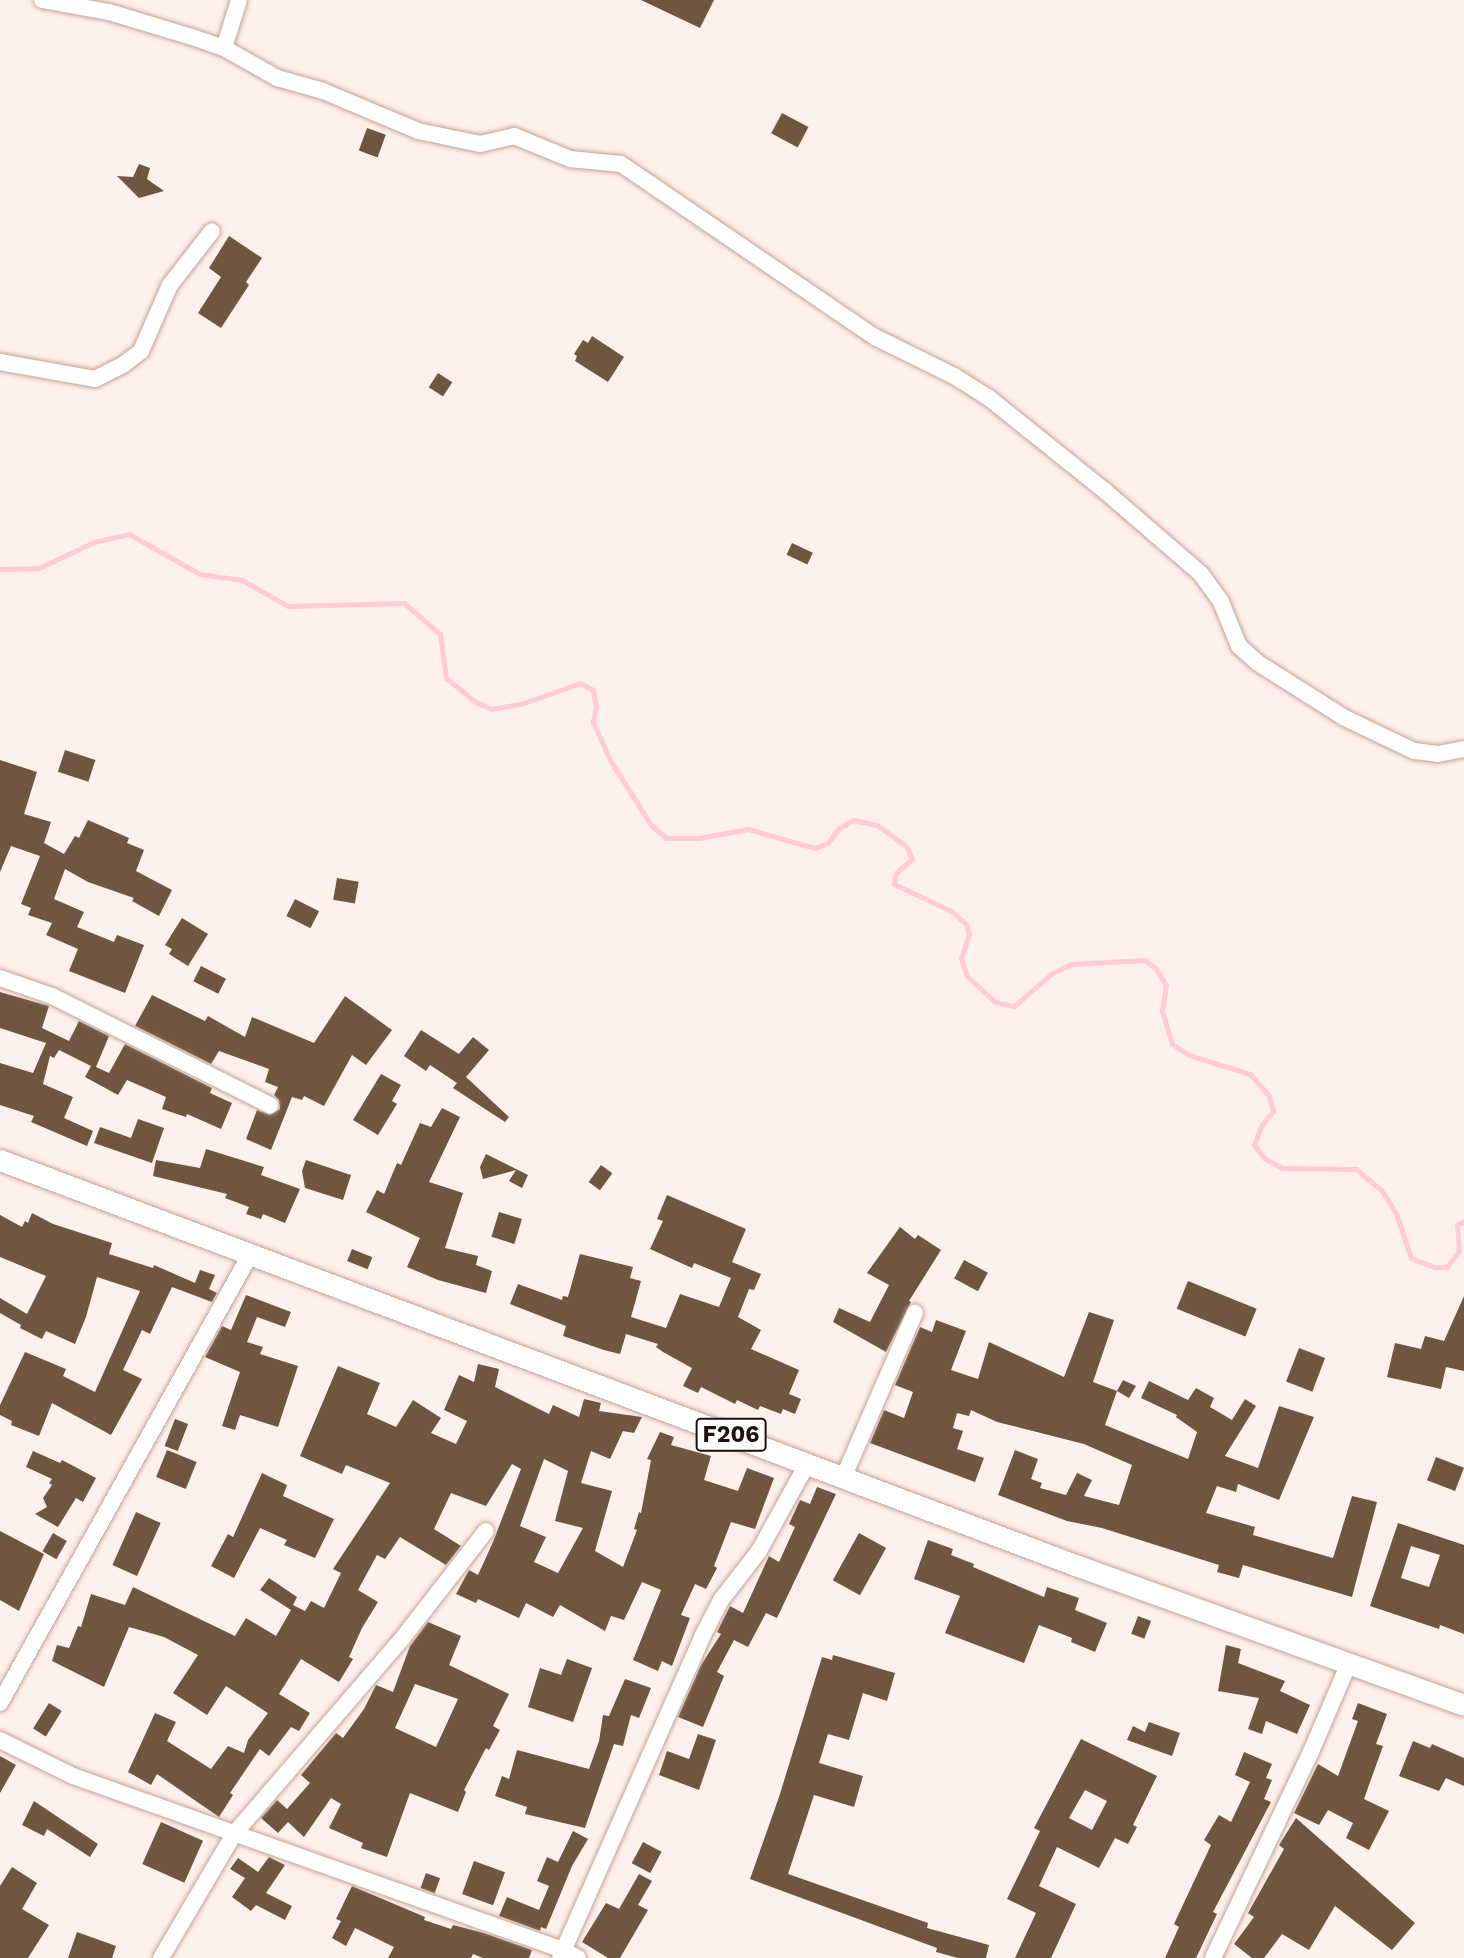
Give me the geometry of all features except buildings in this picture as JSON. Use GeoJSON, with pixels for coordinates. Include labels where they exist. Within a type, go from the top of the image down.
{"type":"FeatureCollection","features":[{"type":"Feature","properties":{"kind":"main road","name":"F206"},"geometry":{"type":"LineString","coordinates":[[0,1160],[1075,1564],[1464,1705]]}},
{"type":"Feature","properties":{"kind":"street"},"geometry":{"type":"LineString","coordinates":[[42,0],[109,12],[224,48],[276,78],[331,94],[418,131],[480,144],[514,136],[570,159],[621,164],[874,337],[954,376],[989,398],[1105,491],[1202,574],[1221,602],[1239,646],[1258,663],[1343,717],[1414,751],[1438,754],[1464,749]]}},
{"type":"Feature","properties":{"kind":"street"},"geometry":{"type":"LineString","coordinates":[[224,48],[239,0]]}},
{"type":"Feature","properties":{"kind":"street"},"geometry":{"type":"LineString","coordinates":[[0,362],[95,379],[124,364],[141,351],[170,285],[212,231]]}},
{"type":"Feature","properties":{"kind":"street"},"geometry":{"type":"LineString","coordinates":[[0,978],[52,996],[270,1105]]}},
{"type":"Feature","properties":{"kind":"street"},"geometry":{"type":"LineString","coordinates":[[0,1703],[250,1255]]}},
{"type":"Feature","properties":{"kind":"street"},"geometry":{"type":"LineString","coordinates":[[844,1476],[915,1313]]}},
{"type":"Feature","properties":{"kind":"street"},"geometry":{"type":"LineString","coordinates":[[0,1740],[73,1776],[567,1955],[702,1637],[721,1600],[759,1551],[807,1464]]}},
{"type":"Feature","properties":{"kind":"street"},"geometry":{"type":"LineString","coordinates":[[161,1958],[234,1834],[401,1640],[486,1531]]}},
{"type":"Feature","properties":{"kind":"street"},"geometry":{"type":"LineString","coordinates":[[1213,1958],[1310,1754],[1349,1663]]}},
{"type":"Feature","properties":{"kind":"waterway"},"geometry":{"type":"LineString","coordinates":[[0,569],[39,568],[94,542],[129,534],[200,574],[242,580],[288,606],[404,603],[440,634],[446,678],[474,701],[491,709],[524,703],[580,683],[593,690],[596,706],[593,722],[610,760],[651,825],[666,838],[699,838],[748,829],[815,848],[828,843],[838,829],[853,820],[877,825],[906,846],[912,859],[896,873],[894,884],[951,911],[966,924],[969,934],[961,958],[967,976],[995,1002],[1014,1006],[1051,974],[1071,964],[1145,960],[1156,969],[1166,985],[1162,1011],[1172,1044],[1189,1055],[1250,1074],[1269,1096],[1273,1111],[1261,1126],[1254,1145],[1264,1158],[1282,1168],[1356,1169],[1382,1191],[1396,1213],[1411,1258],[1435,1267],[1447,1267],[1459,1251],[1457,1225],[1464,1221]]}}]}
